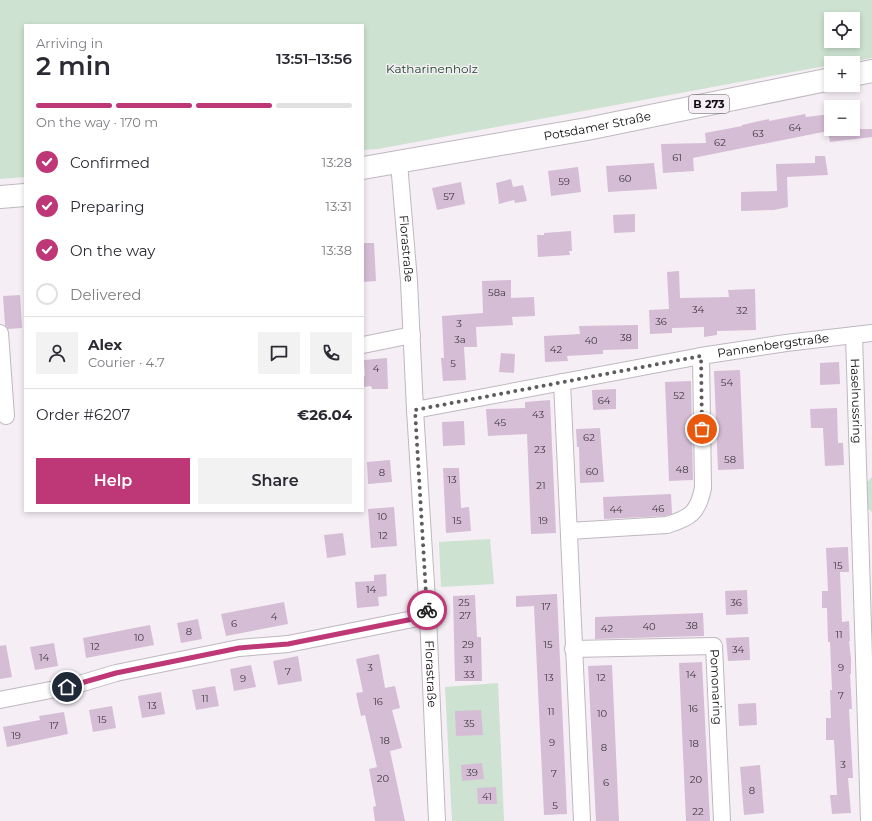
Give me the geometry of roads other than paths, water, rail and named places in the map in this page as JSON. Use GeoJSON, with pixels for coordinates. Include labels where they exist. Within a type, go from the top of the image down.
{"type":"FeatureCollection","features":[{"type":"Feature","properties":{"kind":"main road"},"geometry":{"type":"LineString","coordinates":[[860,74],[872,71]]}},
{"type":"Feature","properties":{"kind":"main road","name":"Potsdamer Straße"},"geometry":{"type":"LineString","coordinates":[[364,168],[587,129],[824,80]]}},
{"type":"Feature","properties":{"kind":"main road"},"geometry":{"type":"LineString","coordinates":[[0,197],[24,195]]}},
{"type":"Feature","properties":{"kind":"street","name":"Florastraße"},"geometry":{"type":"LineString","coordinates":[[399,162],[409,281],[415,410],[428,616],[437,821]]}},
{"type":"Feature","properties":{"kind":"street"},"geometry":{"type":"LineString","coordinates":[[0,333],[6,416]]}},
{"type":"Feature","properties":{"kind":"street","name":"Pannenbergstraße"},"geometry":{"type":"LineString","coordinates":[[415,410],[701,356],[872,333]]}},
{"type":"Feature","properties":{"kind":"street"},"geometry":{"type":"LineString","coordinates":[[364,345],[412,334]]}},
{"type":"Feature","properties":{"kind":"street","name":"Haselnussring"},"geometry":{"type":"LineString","coordinates":[[854,335],[866,468],[869,821]]}},
{"type":"Feature","properties":{"kind":"street"},"geometry":{"type":"LineString","coordinates":[[568,531],[667,525],[682,521],[693,512],[701,502],[703,488],[701,356]]}},
{"type":"Feature","properties":{"kind":"street"},"geometry":{"type":"LineString","coordinates":[[562,382],[582,821]]}},
{"type":"Feature","properties":{"kind":"street"},"geometry":{"type":"LineString","coordinates":[[0,700],[76,685],[116,673],[231,650],[257,646],[288,644],[428,616]]}},
{"type":"Feature","properties":{"kind":"street","name":"Pomonaring"},"geometry":{"type":"LineString","coordinates":[[574,649],[714,646],[722,821]]}},
{"type":"Feature","properties":{"kind":"park label","name":"Katharinenholz"},"geometry":{"type":"Point","coordinates":[432,69]}}]}
